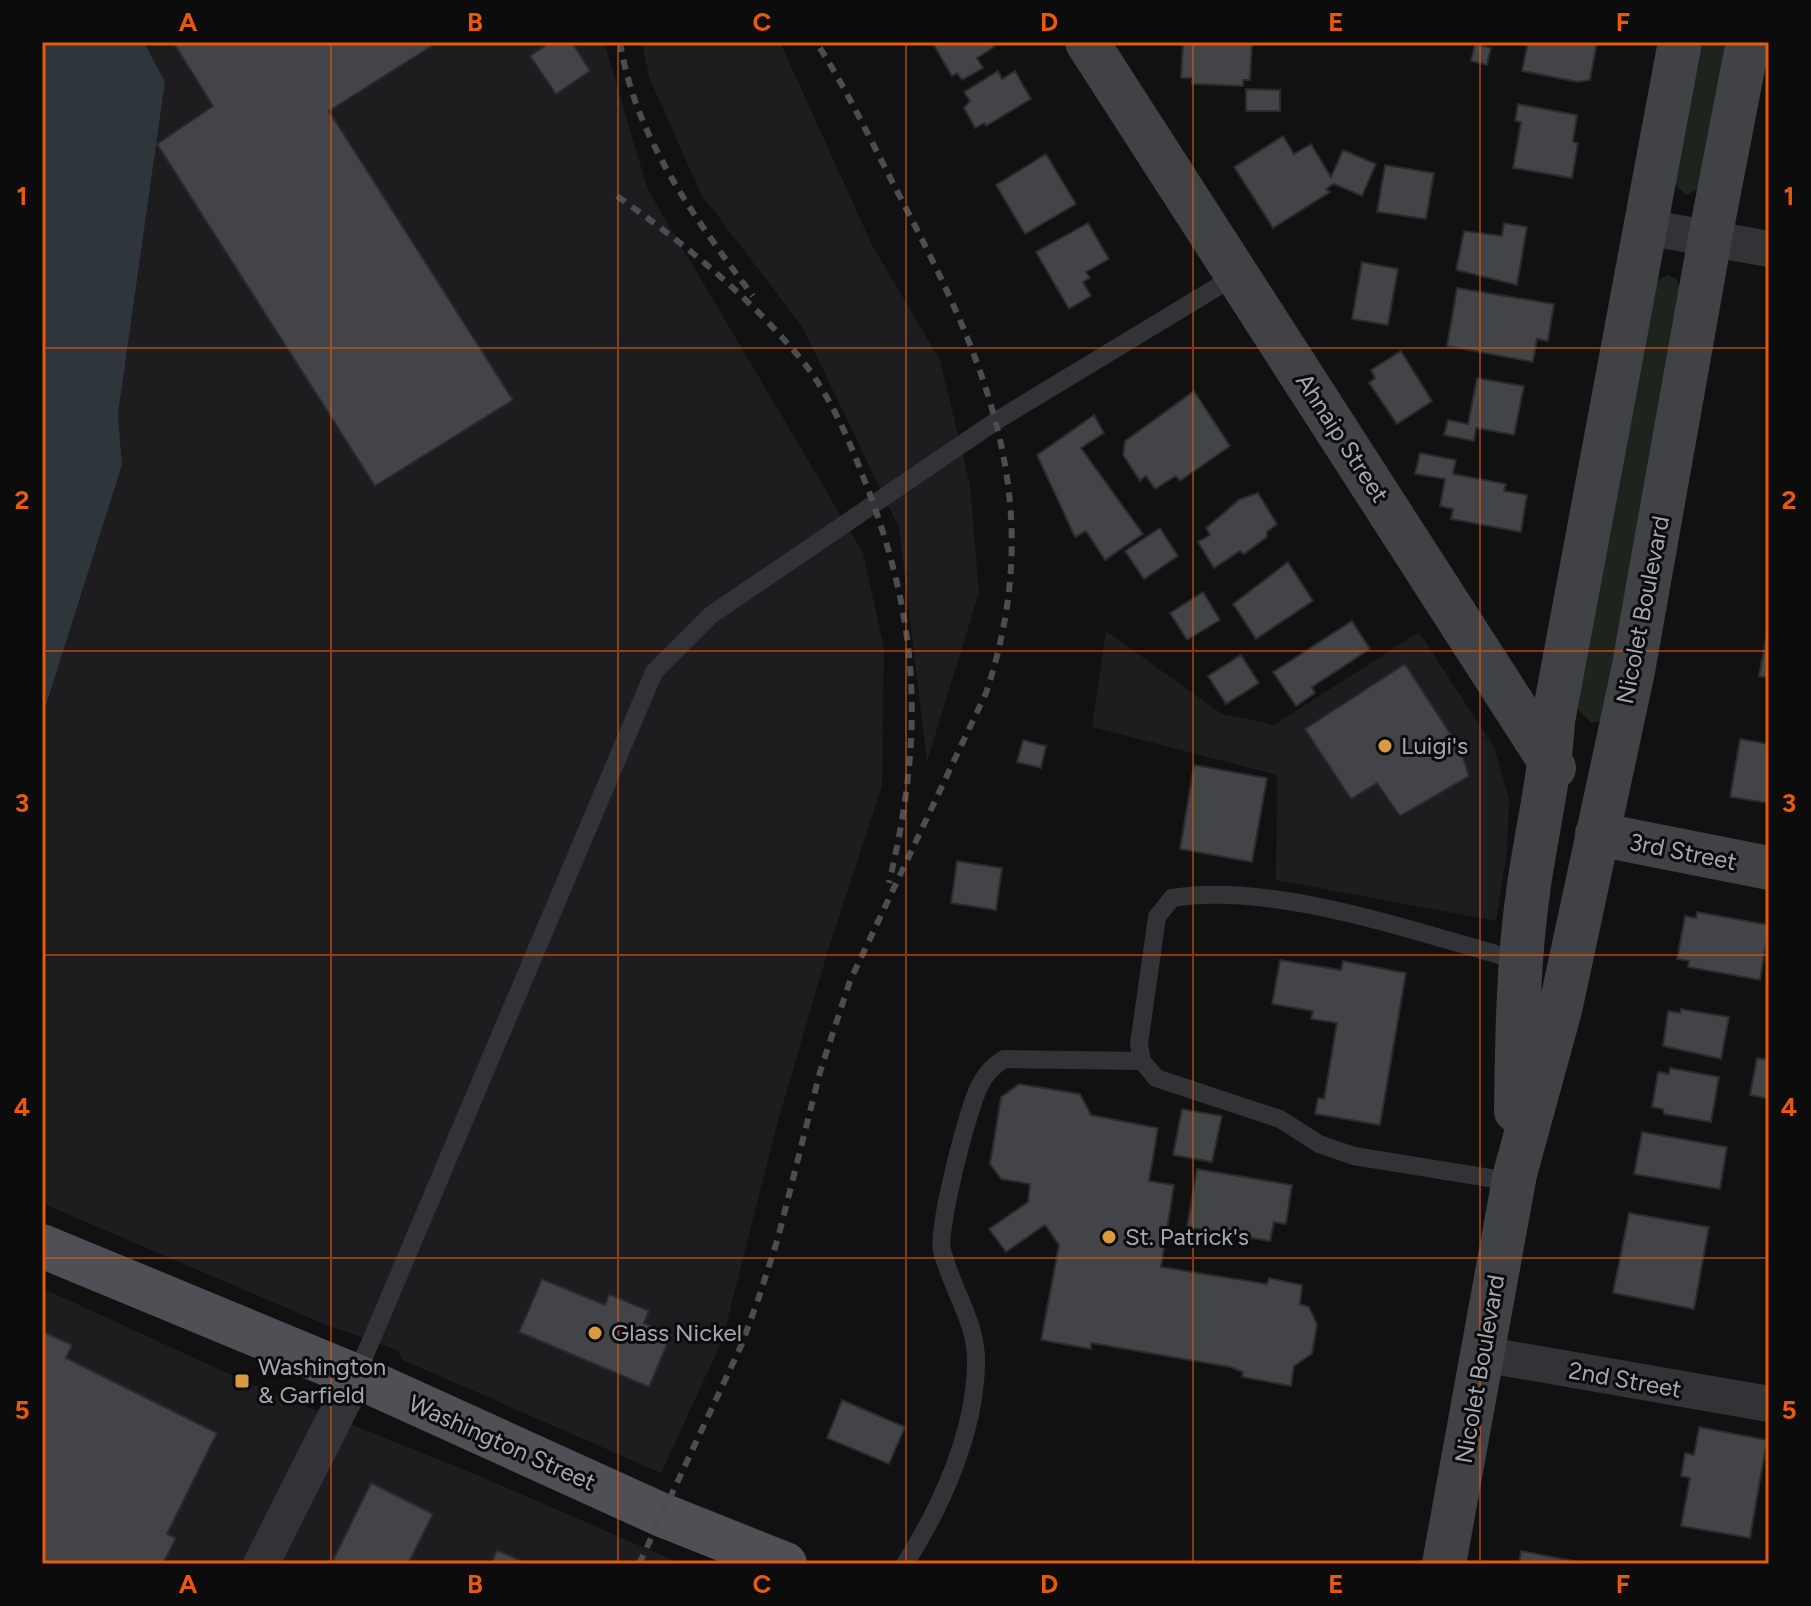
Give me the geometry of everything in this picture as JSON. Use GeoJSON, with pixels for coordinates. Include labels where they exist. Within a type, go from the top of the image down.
{"type":"FeatureCollection","features":[{"type":"Feature","properties":{"kind":"main road","name":"Ahnaip Street"},"geometry":{"type":"LineString","coordinates":[[1087,42],[1597,834]]}},
{"type":"Feature","properties":{"kind":"main road","name":"Nicolet Boulevard"},"geometry":{"type":"LineString","coordinates":[[1514,1178],[1521,961],[1529,886],[1551,763],[1553,721],[1680,42]]}},
{"type":"Feature","properties":{"kind":"main road","name":"Nicolet Boulevard"},"geometry":{"type":"LineString","coordinates":[[1444,1564],[1514,1178],[1560,1010],[1633,671],[1748,42]]}},
{"type":"Feature","properties":{"kind":"main road","name":"3rd Street"},"geometry":{"type":"LineString","coordinates":[[1597,834],[1642,846],[1769,868]]}},
{"type":"Feature","properties":{"kind":"main road","name":"Washington Street"},"geometry":{"type":"LineString","coordinates":[[42,1246],[356,1376],[662,1515],[785,1564]]}},
{"type":"Feature","properties":{"kind":"street"},"geometry":{"type":"LineString","coordinates":[[1645,227],[1769,249]]}},
{"type":"Feature","properties":{"kind":"street","name":"2nd Street"},"geometry":{"type":"LineString","coordinates":[[1482,1354],[1769,1404]]}},
{"type":"Feature","properties":{"kind":"street"},"geometry":{"type":"LineString","coordinates":[[261,1564],[356,1376]]}},
{"type":"Feature","properties":{"kind":"lane"},"geometry":{"type":"LineString","coordinates":[[356,1376],[654,672],[711,615],[874,504],[996,421],[1237,275]]}},
{"type":"Feature","properties":{"kind":"lane"},"geometry":{"type":"LineString","coordinates":[[1514,1178],[1354,1156],[1319,1144],[1280,1119],[1156,1078],[1142,1061],[1139,1044],[1157,917],[1172,898],[1199,894],[1266,899],[1367,919],[1521,961]]}},
{"type":"Feature","properties":{"kind":"lane"},"geometry":{"type":"LineString","coordinates":[[905,1564],[940,1503],[957,1459],[976,1367],[974,1334],[941,1248],[948,1202],[979,1086],[991,1067],[1004,1059],[1142,1061]]}},
{"type":"Feature","properties":{"kind":"shaded area"},"geometry":{"type":"Polygon","coordinates":[[[42,42],[144,42],[165,82],[118,414],[122,465],[42,718],[42,42]]]}},
{"type":"Feature","properties":{"kind":"shaded area"},"geometry":{"type":"Polygon","coordinates":[[[144,42],[604,42],[648,190],[863,553],[884,648],[882,786],[829,947],[779,1117],[722,1341],[661,1473],[403,1360],[398,1350],[324,1324],[42,1203],[42,718],[122,465],[118,414],[165,82],[144,42]]]}},
{"type":"Feature","properties":{"kind":"shaded area"},"geometry":{"type":"Polygon","coordinates":[[[642,42],[780,42],[872,245],[940,360],[970,485],[979,592],[927,762],[899,528],[803,328],[701,194],[649,77],[642,42]]]}},
{"type":"Feature","properties":{"kind":"shaded area"},"geometry":{"type":"Polygon","coordinates":[[[1697,42],[1729,42],[1702,187],[1686,195],[1673,182],[1697,42]]]}},
{"type":"Feature","properties":{"kind":"shaded area"},"geometry":{"type":"Polygon","coordinates":[[[1667,275],[1676,279],[1681,288],[1605,713],[1599,721],[1591,723],[1578,709],[1653,284],[1667,275]]]}},
{"type":"Feature","properties":{"kind":"shaded area"},"geometry":{"type":"Polygon","coordinates":[[[1106,631],[1222,714],[1274,725],[1419,632],[1494,747],[1509,798],[1507,851],[1496,921],[1276,880],[1277,775],[1092,727],[1106,631]]]}},
{"type":"Feature","properties":{"kind":"shaded area"},"geometry":{"type":"Polygon","coordinates":[[[42,1288],[260,1388],[477,1475],[682,1564],[42,1564],[42,1288]]]}},
{"type":"Feature","properties":{"kind":"building"},"geometry":{"type":"Polygon","coordinates":[[[173,42],[438,42],[329,111],[513,400],[375,486],[157,144],[213,106],[173,42]]]}},
{"type":"Feature","properties":{"kind":"building"},"geometry":{"type":"Polygon","coordinates":[[[551,42],[572,42],[590,71],[556,94],[530,56],[551,42]]]}},
{"type":"Feature","properties":{"kind":"building"},"geometry":{"type":"Polygon","coordinates":[[[932,42],[991,42],[994,47],[977,58],[983,68],[962,80],[957,73],[952,76],[932,42]]]}},
{"type":"Feature","properties":{"kind":"building"},"geometry":{"type":"Polygon","coordinates":[[[1252,42],[1250,80],[1243,80],[1243,86],[1192,84],[1192,78],[1181,78],[1183,43],[1252,42]]]}},
{"type":"Feature","properties":{"kind":"building"},"geometry":{"type":"Polygon","coordinates":[[[1528,42],[1597,42],[1590,80],[1578,82],[1522,71],[1528,42]]]}},
{"type":"Feature","properties":{"kind":"building"},"geometry":{"type":"Polygon","coordinates":[[[1475,44],[1491,48],[1487,65],[1471,61],[1475,44]]]}},
{"type":"Feature","properties":{"kind":"building"},"geometry":{"type":"Polygon","coordinates":[[[998,71],[1002,79],[1015,71],[1031,99],[986,126],[984,123],[975,128],[964,108],[970,101],[964,92],[998,71]]]}},
{"type":"Feature","properties":{"kind":"building"},"geometry":{"type":"Polygon","coordinates":[[[1246,89],[1280,90],[1280,111],[1246,111],[1246,89]]]}},
{"type":"Feature","properties":{"kind":"building"},"geometry":{"type":"Polygon","coordinates":[[[1518,104],[1577,115],[1573,142],[1578,143],[1572,178],[1513,168],[1521,122],[1515,121],[1518,104]]]}},
{"type":"Feature","properties":{"kind":"building"},"geometry":{"type":"Polygon","coordinates":[[[1283,136],[1294,154],[1311,144],[1331,177],[1343,150],[1376,164],[1362,196],[1334,184],[1326,189],[1330,192],[1273,228],[1234,167],[1283,136]]]}},
{"type":"Feature","properties":{"kind":"building"},"geometry":{"type":"Polygon","coordinates":[[[1046,154],[1076,204],[1025,234],[996,185],[1046,154]]]}},
{"type":"Feature","properties":{"kind":"building"},"geometry":{"type":"Polygon","coordinates":[[[1385,165],[1434,173],[1426,219],[1377,212],[1385,165]]]}},
{"type":"Feature","properties":{"kind":"building"},"geometry":{"type":"Polygon","coordinates":[[[1088,223],[1109,259],[1086,272],[1090,278],[1083,282],[1091,296],[1069,309],[1036,252],[1088,223]]]}},
{"type":"Feature","properties":{"kind":"building"},"geometry":{"type":"Polygon","coordinates":[[[1504,223],[1527,227],[1517,285],[1456,270],[1464,231],[1502,236],[1504,223]]]}},
{"type":"Feature","properties":{"kind":"building"},"geometry":{"type":"Polygon","coordinates":[[[1362,262],[1398,269],[1388,325],[1352,319],[1362,262]]]}},
{"type":"Feature","properties":{"kind":"building"},"geometry":{"type":"Polygon","coordinates":[[[1457,288],[1554,304],[1548,341],[1537,339],[1533,362],[1447,346],[1457,288]]]}},
{"type":"Feature","properties":{"kind":"building"},"geometry":{"type":"Polygon","coordinates":[[[1401,351],[1432,401],[1397,424],[1369,383],[1375,378],[1371,370],[1401,351]]]}},
{"type":"Feature","properties":{"kind":"building"},"geometry":{"type":"Polygon","coordinates":[[[1477,378],[1524,386],[1514,435],[1476,428],[1474,441],[1444,435],[1448,420],[1468,424],[1477,378]]]}},
{"type":"Feature","properties":{"kind":"building"},"geometry":{"type":"Polygon","coordinates":[[[1194,391],[1230,446],[1180,481],[1176,476],[1155,489],[1146,476],[1140,481],[1123,455],[1125,441],[1194,391]]]}},
{"type":"Feature","properties":{"kind":"building"},"geometry":{"type":"Polygon","coordinates":[[[1094,415],[1104,433],[1081,448],[1143,534],[1105,560],[1086,531],[1075,537],[1037,455],[1094,415]]]}},
{"type":"Feature","properties":{"kind":"building"},"geometry":{"type":"Polygon","coordinates":[[[1420,453],[1456,460],[1453,474],[1506,484],[1504,491],[1527,495],[1521,532],[1451,519],[1453,509],[1440,506],[1445,479],[1415,474],[1420,453]]]}},
{"type":"Feature","properties":{"kind":"building"},"geometry":{"type":"Polygon","coordinates":[[[1258,493],[1277,524],[1267,532],[1267,537],[1244,554],[1240,551],[1214,568],[1198,542],[1210,535],[1206,528],[1240,499],[1258,493]]]}},
{"type":"Feature","properties":{"kind":"building"},"geometry":{"type":"Polygon","coordinates":[[[1160,528],[1178,556],[1144,579],[1125,551],[1160,528]]]}},
{"type":"Feature","properties":{"kind":"building"},"geometry":{"type":"Polygon","coordinates":[[[1288,562],[1313,601],[1256,639],[1233,604],[1288,562]]]}},
{"type":"Feature","properties":{"kind":"building"},"geometry":{"type":"Polygon","coordinates":[[[1203,592],[1220,620],[1187,640],[1170,613],[1203,592]]]}},
{"type":"Feature","properties":{"kind":"building"},"geometry":{"type":"Polygon","coordinates":[[[1352,621],[1370,649],[1312,687],[1315,693],[1296,706],[1273,672],[1352,621]]]}},
{"type":"Feature","properties":{"kind":"building"},"geometry":{"type":"Polygon","coordinates":[[[1769,634],[1769,678],[1759,676],[1769,634]]]}},
{"type":"Feature","properties":{"kind":"building"},"geometry":{"type":"Polygon","coordinates":[[[1241,655],[1259,683],[1226,704],[1208,676],[1241,655]]]}},
{"type":"Feature","properties":{"kind":"building","name":"Luigi's"},"geometry":{"type":"Polygon","coordinates":[[[1405,664],[1451,735],[1445,738],[1462,754],[1469,776],[1400,816],[1377,783],[1351,799],[1305,729],[1405,664]]]}},
{"type":"Feature","properties":{"kind":"building"},"geometry":{"type":"Polygon","coordinates":[[[1740,739],[1769,744],[1769,803],[1730,797],[1740,739]]]}},
{"type":"Feature","properties":{"kind":"building"},"geometry":{"type":"Polygon","coordinates":[[[1023,740],[1046,746],[1041,768],[1017,762],[1023,740]]]}},
{"type":"Feature","properties":{"kind":"building"},"geometry":{"type":"Polygon","coordinates":[[[1194,765],[1267,778],[1252,862],[1180,849],[1194,765]]]}},
{"type":"Feature","properties":{"kind":"building"},"geometry":{"type":"Polygon","coordinates":[[[957,861],[1002,868],[996,910],[951,903],[957,861]]]}},
{"type":"Feature","properties":{"kind":"building"},"geometry":{"type":"Polygon","coordinates":[[[1697,912],[1769,925],[1760,980],[1688,967],[1689,961],[1677,959],[1685,916],[1696,918],[1697,912]]]}},
{"type":"Feature","properties":{"kind":"building"},"geometry":{"type":"Polygon","coordinates":[[[1280,960],[1341,970],[1343,961],[1406,973],[1380,1125],[1315,1114],[1318,1098],[1324,1099],[1337,1023],[1311,1019],[1313,1011],[1272,1004],[1280,960]]]}},
{"type":"Feature","properties":{"kind":"building"},"geometry":{"type":"Polygon","coordinates":[[[1681,1009],[1729,1017],[1721,1059],[1663,1046],[1668,1011],[1680,1013],[1681,1009]]]}},
{"type":"Feature","properties":{"kind":"building"},"geometry":{"type":"Polygon","coordinates":[[[1757,1058],[1769,1060],[1769,1099],[1750,1095],[1757,1058]]]}},
{"type":"Feature","properties":{"kind":"building"},"geometry":{"type":"Polygon","coordinates":[[[1670,1068],[1719,1077],[1711,1122],[1664,1114],[1663,1109],[1652,1107],[1658,1072],[1669,1074],[1670,1068]]]}},
{"type":"Feature","properties":{"kind":"building","name":"St. Patrick's"},"geometry":{"type":"Polygon","coordinates":[[[1019,1084],[1080,1094],[1091,1115],[1158,1128],[1149,1181],[1174,1185],[1161,1267],[1267,1284],[1269,1278],[1302,1285],[1300,1304],[1309,1307],[1317,1324],[1312,1354],[1294,1366],[1291,1386],[1242,1377],[1243,1372],[1230,1367],[1091,1343],[1091,1349],[1041,1340],[1059,1245],[1045,1225],[1006,1252],[989,1229],[1028,1202],[1030,1184],[1001,1179],[990,1164],[1001,1097],[1019,1084]]]}},
{"type":"Feature","properties":{"kind":"building"},"geometry":{"type":"Polygon","coordinates":[[[1182,1109],[1222,1116],[1212,1162],[1173,1155],[1182,1109]]]}},
{"type":"Feature","properties":{"kind":"building"},"geometry":{"type":"Polygon","coordinates":[[[1642,1132],[1727,1147],[1720,1189],[1634,1174],[1642,1132]]]}},
{"type":"Feature","properties":{"kind":"building"},"geometry":{"type":"Polygon","coordinates":[[[1197,1169],[1292,1185],[1286,1224],[1274,1222],[1270,1241],[1187,1227],[1197,1169]]]}},
{"type":"Feature","properties":{"kind":"building"},"geometry":{"type":"Polygon","coordinates":[[[1629,1213],[1709,1227],[1694,1309],[1613,1293],[1629,1213]]]}},
{"type":"Feature","properties":{"kind":"building","name":"Glass Nickel"},"geometry":{"type":"Polygon","coordinates":[[[542,1279],[605,1305],[609,1294],[649,1311],[644,1323],[671,1335],[649,1387],[519,1332],[542,1279]]]}},
{"type":"Feature","properties":{"kind":"building"},"geometry":{"type":"Polygon","coordinates":[[[42,1331],[72,1345],[66,1358],[217,1433],[167,1534],[176,1538],[163,1564],[42,1564],[42,1331]]]}},
{"type":"Feature","properties":{"kind":"building"},"geometry":{"type":"Polygon","coordinates":[[[842,1400],[905,1427],[889,1464],[827,1438],[842,1400]]]}},
{"type":"Feature","properties":{"kind":"building"},"geometry":{"type":"Polygon","coordinates":[[[1699,1427],[1767,1440],[1750,1538],[1681,1526],[1690,1478],[1681,1476],[1685,1453],[1694,1455],[1699,1427]]]}},
{"type":"Feature","properties":{"kind":"building"},"geometry":{"type":"Polygon","coordinates":[[[371,1483],[433,1514],[408,1564],[331,1564],[371,1483]]]}},
{"type":"Feature","properties":{"kind":"building"},"geometry":{"type":"Polygon","coordinates":[[[497,1550],[528,1564],[491,1564],[497,1550]]]}},
{"type":"Feature","properties":{"kind":"building"},"geometry":{"type":"Polygon","coordinates":[[[1521,1551],[1590,1564],[1519,1564],[1521,1551]]]}},
{"type":"Feature","properties":{"kind":"railway"},"geometry":{"type":"LineString","coordinates":[[620,42],[639,112],[654,145],[690,208],[753,296]]}},
{"type":"Feature","properties":{"kind":"railway"},"geometry":{"type":"LineString","coordinates":[[639,1564],[741,1346],[778,1238],[820,1072],[850,981],[986,693],[1004,623],[1011,558],[1009,495],[998,433],[981,373],[929,253],[816,42]]}},
{"type":"Feature","properties":{"kind":"railway"},"geometry":{"type":"LineString","coordinates":[[617,196],[711,268],[775,329],[816,380],[856,458],[896,578],[906,627],[911,676],[912,725],[908,776],[889,883]]}},
{"type":"Feature","properties":{"kind":"place","name":"Luigi's"},"geometry":{"type":"Point","coordinates":[1385,746]}},
{"type":"Feature","properties":{"kind":"place","name":"St. Patrick's"},"geometry":{"type":"Point","coordinates":[1109,1237]}},
{"type":"Feature","properties":{"kind":"place","name":"Glass Nickel"},"geometry":{"type":"Point","coordinates":[595,1333]}},
{"type":"Feature","properties":{"kind":"place","name":"Washington & Garfield"},"geometry":{"type":"Point","coordinates":[242,1381]}}]}
